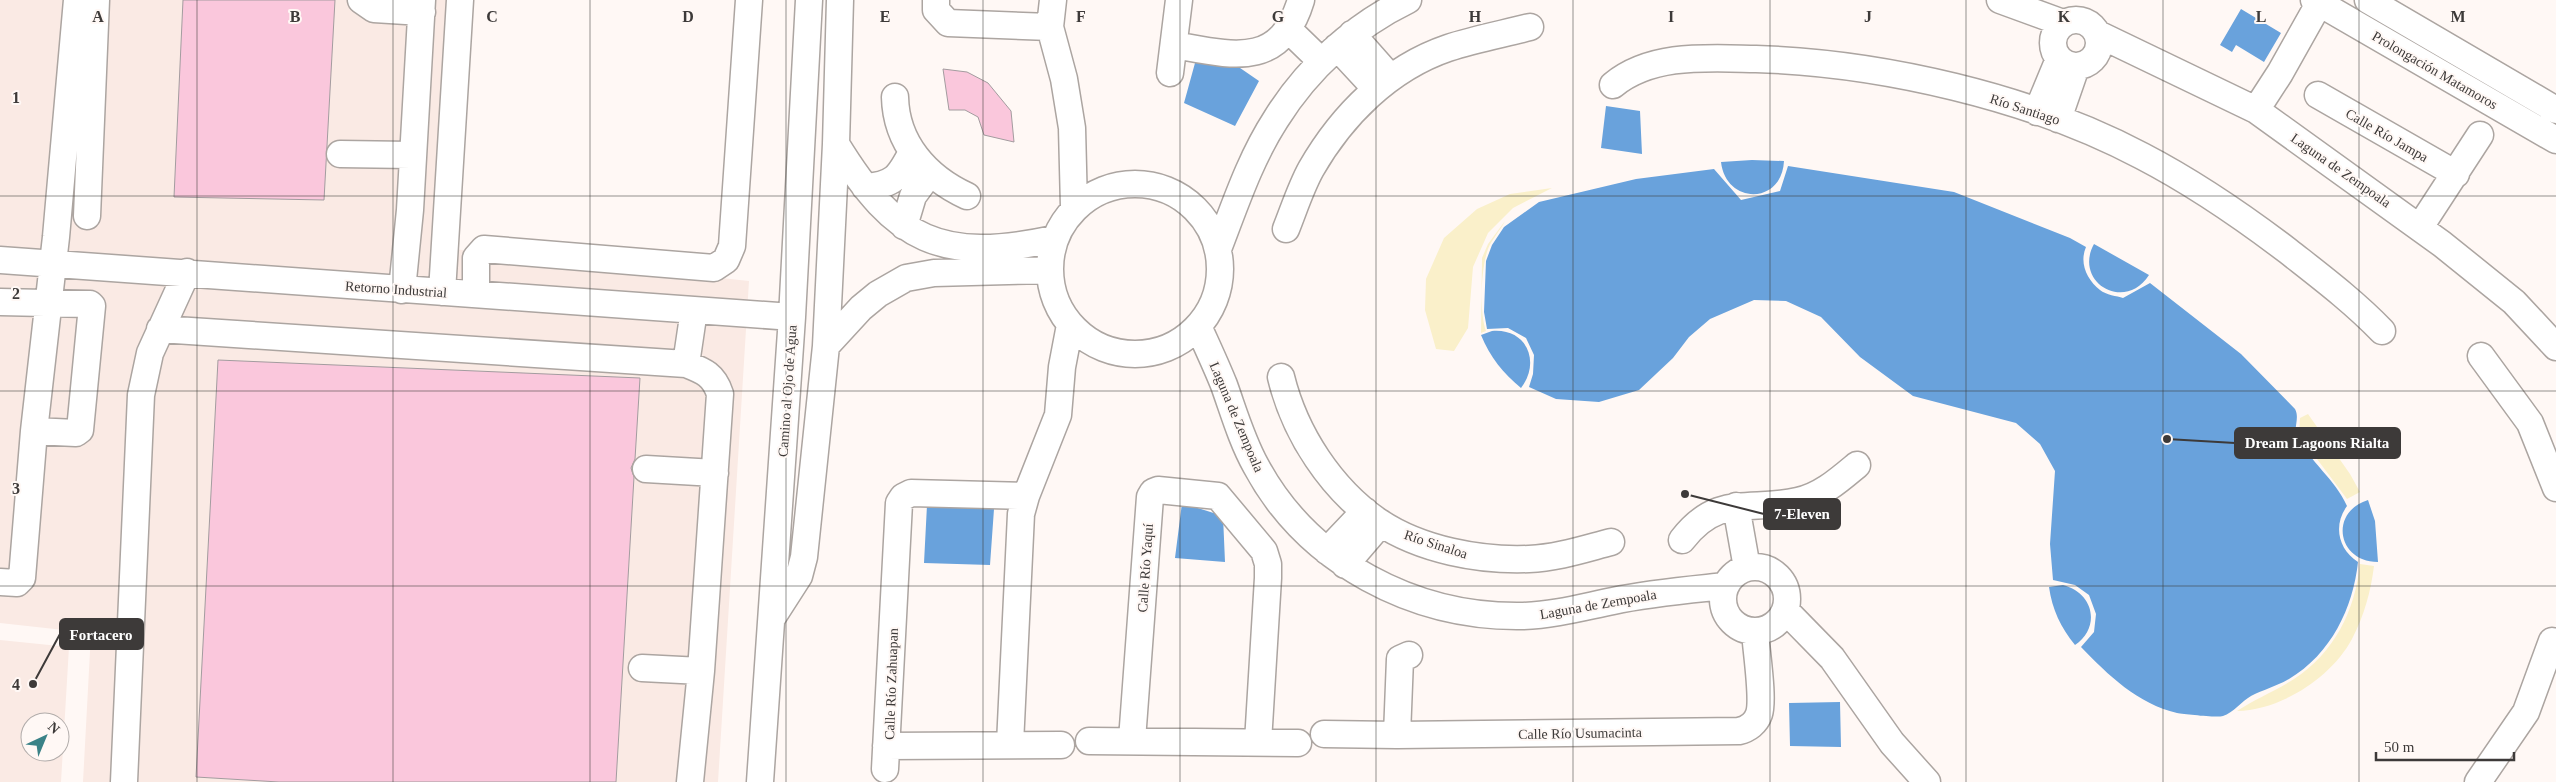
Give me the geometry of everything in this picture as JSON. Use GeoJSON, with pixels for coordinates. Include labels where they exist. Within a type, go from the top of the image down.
{"type":"FeatureCollection","features":[{"type":"Feature","properties":{"kind":"street"},"geometry":{"type":"LineString","coordinates":[[0,582],[17,583],[22,578],[34,431],[54,263],[77,0]]}},
{"type":"Feature","properties":{"kind":"street"},"geometry":{"type":"LineString","coordinates":[[87,216],[96,0]]}},
{"type":"Feature","properties":{"kind":"street"},"geometry":{"type":"LineString","coordinates":[[361,0],[374,9],[422,6],[411,155],[410,210],[402,290]]}},
{"type":"Feature","properties":{"kind":"street"},"geometry":{"type":"LineString","coordinates":[[442,292],[460,0]]}},
{"type":"Feature","properties":{"kind":"street"},"geometry":{"type":"LineString","coordinates":[[476,294],[476,258],[484,249],[714,268],[726,260],[732,246],[748,0]]}},
{"type":"Feature","properties":{"kind":"street","name":"Camino al Ojo de Agua"},"geometry":{"type":"LineString","coordinates":[[760,782],[792,317],[809,0]]}},
{"type":"Feature","properties":{"kind":"street"},"geometry":{"type":"LineString","coordinates":[[772,618],[799,576],[804,557],[826,346],[836,144],[840,0]]}},
{"type":"Feature","properties":{"kind":"street"},"geometry":{"type":"LineString","coordinates":[[936,0],[936,10],[948,23],[1050,27]]}},
{"type":"Feature","properties":{"kind":"street"},"geometry":{"type":"LineString","coordinates":[[1053,0],[1050,27],[1064,78],[1072,128],[1074,207]]}},
{"type":"Feature","properties":{"kind":"street"},"geometry":{"type":"LineString","coordinates":[[1170,73],[1179,0]]}},
{"type":"Feature","properties":{"kind":"street"},"geometry":{"type":"LineString","coordinates":[[1174,45],[1228,55],[1262,52],[1277,42],[1289,30],[1296,18],[1301,0]]}},
{"type":"Feature","properties":{"kind":"street"},"geometry":{"type":"LineString","coordinates":[[1218,249],[1247,175],[1276,119],[1337,47],[1384,11],[1408,0]]}},
{"type":"Feature","properties":{"kind":"street"},"geometry":{"type":"LineString","coordinates":[[2000,0],[2063,23],[2079,20],[2087,22],[2098,34],[2100,41],[2096,56],[2084,65],[2068,63],[2052,44],[2057,29],[2063,23]]}},
{"type":"Feature","properties":{"kind":"street"},"geometry":{"type":"LineString","coordinates":[[2368,0],[2556,110]]}},
{"type":"Feature","properties":{"kind":"street"},"geometry":{"type":"LineString","coordinates":[[2256,110],[2280,73],[2318,1]]}},
{"type":"Feature","properties":{"kind":"street","name":"Prolongación Matamoros"},"geometry":{"type":"LineString","coordinates":[[2318,1],[2556,140]]}},
{"type":"Feature","properties":{"kind":"street"},"geometry":{"type":"LineString","coordinates":[[1286,229],[1310,171],[1324,147],[1349,116],[1383,83],[1447,48],[1530,27]]}},
{"type":"Feature","properties":{"kind":"street"},"geometry":{"type":"LineString","coordinates":[[1289,30],[1337,47],[1383,83]]}},
{"type":"Feature","properties":{"kind":"street","name":"Laguna de Zempoala"},"geometry":{"type":"LineString","coordinates":[[2098,34],[2256,110],[2420,227],[2514,302],[2556,347]]}},
{"type":"Feature","properties":{"kind":"street","name":"Río Santiago"},"geometry":{"type":"LineString","coordinates":[[1613,86],[1626,75],[1644,66],[1680,60],[1785,60],[1862,68],[1913,78],[1970,92],[2047,116],[2141,155],[2249,221],[2351,299],[2382,331]]}},
{"type":"Feature","properties":{"kind":"street"},"geometry":{"type":"LineString","coordinates":[[2047,116],[2068,63]]}},
{"type":"Feature","properties":{"kind":"street","name":"Calle Río Jampa"},"geometry":{"type":"LineString","coordinates":[[2318,95],[2456,174]]}},
{"type":"Feature","properties":{"kind":"street"},"geometry":{"type":"LineString","coordinates":[[895,97],[898,126],[912,152],[930,173],[947,186],[967,196]]}},
{"type":"Feature","properties":{"kind":"street"},"geometry":{"type":"LineString","coordinates":[[2420,227],[2480,135]]}},
{"type":"Feature","properties":{"kind":"street"},"geometry":{"type":"LineString","coordinates":[[836,144],[865,187],[888,213],[909,230],[951,245],[981,249],[1016,247],[1054,239]]}},
{"type":"Feature","properties":{"kind":"street"},"geometry":{"type":"LineString","coordinates":[[865,187],[883,186],[892,181],[903,169],[912,152]]}},
{"type":"Feature","properties":{"kind":"street"},"geometry":{"type":"LineString","coordinates":[[340,154],[411,155]]}},
{"type":"Feature","properties":{"kind":"street"},"geometry":{"type":"LineString","coordinates":[[906,278],[913,196],[930,173]]}},
{"type":"Feature","properties":{"kind":"street"},"geometry":{"type":"LineString","coordinates":[[1120,184],[1145,184],[1170,191],[1192,205],[1208,225],[1218,249],[1220,276],[1213,303],[1198,326],[1176,344],[1148,354],[1120,353],[1092,343],[1070,325],[1055,299],[1049,270],[1054,239],[1074,207],[1095,192],[1120,184]]}},
{"type":"Feature","properties":{"kind":"street","name":"Retorno Industrial"},"geometry":{"type":"LineString","coordinates":[[0,260],[792,317]]}},
{"type":"Feature","properties":{"kind":"street"},"geometry":{"type":"LineString","coordinates":[[826,346],[861,308],[878,294],[906,278],[934,273],[1049,270]]}},
{"type":"Feature","properties":{"kind":"street"},"geometry":{"type":"LineString","coordinates":[[124,782],[141,395],[148,360],[186,272]]}},
{"type":"Feature","properties":{"kind":"street"},"geometry":{"type":"LineString","coordinates":[[0,302],[92,306],[81,427],[76,433],[34,431]]}},
{"type":"Feature","properties":{"kind":"street"},"geometry":{"type":"LineString","coordinates":[[686,364],[694,310]]}},
{"type":"Feature","properties":{"kind":"street"},"geometry":{"type":"LineString","coordinates":[[1010,744],[1021,514],[1026,496],[1058,415],[1062,367],[1070,325]]}},
{"type":"Feature","properties":{"kind":"street","name":"Laguna de Zempoala"},"geometry":{"type":"LineString","coordinates":[[1198,326],[1242,436],[1256,466],[1273,494],[1296,522],[1336,558],[1383,587],[1445,607],[1486,614],[1524,616],[1562,612],[1656,594],[1726,586]]}},
{"type":"Feature","properties":{"kind":"street"},"geometry":{"type":"LineString","coordinates":[[160,329],[686,364],[710,375],[716,382],[720,394],[701,672],[690,782]]}},
{"type":"Feature","properties":{"kind":"street"},"geometry":{"type":"LineString","coordinates":[[2481,356],[2530,423],[2556,488]]}},
{"type":"Feature","properties":{"kind":"street","name":"Río Sinaloa"},"geometry":{"type":"LineString","coordinates":[[1281,377],[1295,422],[1313,452],[1373,517],[1414,539],[1445,550],[1507,559],[1559,556],[1611,542]]}},
{"type":"Feature","properties":{"kind":"street"},"geometry":{"type":"LineString","coordinates":[[1682,540],[1689,530],[1708,516],[1736,506],[1785,504],[1811,498],[1835,483],[1857,465]]}},
{"type":"Feature","properties":{"kind":"street"},"geometry":{"type":"LineString","coordinates":[[646,469],[715,472]]}},
{"type":"Feature","properties":{"kind":"street","name":"Calle Río Yaquí"},"geometry":{"type":"LineString","coordinates":[[1132,740],[1151,494],[1158,490],[1218,496],[1264,551],[1268,564],[1258,742]]}},
{"type":"Feature","properties":{"kind":"street","name":"Calle Río Zahuapan"},"geometry":{"type":"LineString","coordinates":[[1026,496],[911,493],[899,503],[886,758],[1010,744],[1061,745]]}},
{"type":"Feature","properties":{"kind":"street"},"geometry":{"type":"LineString","coordinates":[[1238,518],[1273,494]]}},
{"type":"Feature","properties":{"kind":"street"},"geometry":{"type":"LineString","coordinates":[[1736,506],[1748,568]]}},
{"type":"Feature","properties":{"kind":"street"},"geometry":{"type":"LineString","coordinates":[[1336,558],[1373,517]]}},
{"type":"Feature","properties":{"kind":"street"},"geometry":{"type":"LineString","coordinates":[[1748,568],[1762,568],[1776,574],[1786,591],[1786,611],[1773,626],[1755,631],[1738,626],[1726,613],[1723,595],[1731,578],[1748,568]]}},
{"type":"Feature","properties":{"kind":"street"},"geometry":{"type":"LineString","coordinates":[[1786,611],[1832,658],[1892,743],[1927,782]]}},
{"type":"Feature","properties":{"kind":"street","name":"Calle Río Usumacinta"},"geometry":{"type":"LineString","coordinates":[[1397,735],[1744,730],[1755,721],[1760,705],[1755,631]]}},
{"type":"Feature","properties":{"kind":"street"},"geometry":{"type":"LineString","coordinates":[[2478,782],[2526,712],[2555,636]]}},
{"type":"Feature","properties":{"kind":"street"},"geometry":{"type":"LineString","coordinates":[[1324,734],[1397,735],[1400,659],[1409,656]]}},
{"type":"Feature","properties":{"kind":"street"},"geometry":{"type":"LineString","coordinates":[[642,668],[701,672]]}},
{"type":"Feature","properties":{"kind":"street"},"geometry":{"type":"LineString","coordinates":[[1089,741],[1298,743]]}},
{"type":"Feature","properties":{"kind":"shaded area"},"geometry":{"type":"Polygon","coordinates":[[[0,0],[460,0],[453,249],[749,281],[718,782],[83,782],[91,633],[0,623],[0,0]]]}},
{"type":"Feature","properties":{"kind":"shaded area"},"geometry":{"type":"Polygon","coordinates":[[[0,640],[69,647],[65,712],[20,712],[20,762],[62,762],[61,782],[0,782],[0,640]]]}},
{"type":"Feature","properties":{"kind":"sand"},"geometry":{"type":"Polygon","coordinates":[[[1552,188],[1513,208],[1488,233],[1473,267],[1468,328],[1454,351],[1436,349],[1425,310],[1426,279],[1444,238],[1477,209],[1510,194],[1552,188]]]}},
{"type":"Feature","properties":{"kind":"sand"},"geometry":{"type":"Polygon","coordinates":[[[1505,221],[1490,245],[1486,257],[1482,278],[1482,313],[1486,331],[1481,333],[1482,258],[1488,244],[1505,221]]]}},
{"type":"Feature","properties":{"kind":"sand"},"geometry":{"type":"Polygon","coordinates":[[[2308,414],[2350,474],[2360,492],[2347,499],[2299,435],[2300,418],[2308,414]]]}},
{"type":"Feature","properties":{"kind":"sand"},"geometry":{"type":"Polygon","coordinates":[[[2360,564],[2374,566],[2371,585],[2360,621],[2343,653],[2318,679],[2287,698],[2271,705],[2237,711],[2294,679],[2308,669],[2331,644],[2340,629],[2353,598],[2360,564]]]}},
{"type":"Feature","properties":{"kind":"water"},"geometry":{"type":"Polygon","coordinates":[[[2241,9],[2281,33],[2264,62],[2236,45],[2232,52],[2220,45],[2241,9]]]}},
{"type":"Feature","properties":{"kind":"water"},"geometry":{"type":"Polygon","coordinates":[[[1227,59],[1259,81],[1235,126],[1184,103],[1195,63],[1227,59]]]}},
{"type":"Feature","properties":{"kind":"water"},"geometry":{"type":"Polygon","coordinates":[[[1606,106],[1640,111],[1642,154],[1601,148],[1606,106]]]}},
{"type":"Feature","properties":{"kind":"water"},"geometry":{"type":"Polygon","coordinates":[[[1752,160],[1784,161],[1781,175],[1774,186],[1765,192],[1754,194],[1743,192],[1733,186],[1725,176],[1721,162],[1752,160]]]}},
{"type":"Feature","properties":{"kind":"water"},"geometry":{"type":"Polygon","coordinates":[[[1788,166],[1954,192],[2070,238],[2086,247],[2083,259],[2086,271],[2091,281],[2102,292],[2123,298],[2150,283],[2241,354],[2295,409],[2297,436],[2336,487],[2347,506],[2340,521],[2339,529],[2342,544],[2351,557],[2358,562],[2355,579],[2345,613],[2328,643],[2317,657],[2289,679],[2251,696],[2223,716],[2177,713],[2163,709],[2137,696],[2113,678],[2081,647],[2094,632],[2096,614],[2089,595],[2075,585],[2053,580],[2050,544],[2055,471],[2040,444],[2016,423],[1913,396],[1860,357],[1821,317],[1786,301],[1754,300],[1710,319],[1689,337],[1673,358],[1639,390],[1599,402],[1556,399],[1529,387],[1533,374],[1534,355],[1526,338],[1508,328],[1487,329],[1484,312],[1486,261],[1492,245],[1504,227],[1539,202],[1636,179],[1714,169],[1741,200],[1780,191],[1788,166]]]}},
{"type":"Feature","properties":{"kind":"water"},"geometry":{"type":"Polygon","coordinates":[[[2094,244],[2149,275],[2139,286],[2127,292],[2116,292],[2105,288],[2096,281],[2090,270],[2089,258],[2094,244]]]}},
{"type":"Feature","properties":{"kind":"water"},"geometry":{"type":"Polygon","coordinates":[[[1492,331],[1514,335],[1522,341],[1527,349],[1530,358],[1530,368],[1521,388],[1498,364],[1481,335],[1492,331]]]}},
{"type":"Feature","properties":{"kind":"water"},"geometry":{"type":"Polygon","coordinates":[[[2368,500],[2375,521],[2378,562],[2364,560],[2354,554],[2347,546],[2343,536],[2343,525],[2347,515],[2356,506],[2368,500]]]}},
{"type":"Feature","properties":{"kind":"water"},"geometry":{"type":"Polygon","coordinates":[[[1182,503],[1223,516],[1225,562],[1175,558],[1182,503]]]}},
{"type":"Feature","properties":{"kind":"water"},"geometry":{"type":"Polygon","coordinates":[[[927,505],[994,509],[990,565],[924,563],[927,505]]]}},
{"type":"Feature","properties":{"kind":"water"},"geometry":{"type":"Polygon","coordinates":[[[2063,585],[2082,595],[2090,611],[2091,620],[2088,629],[2083,638],[2075,645],[2065,632],[2058,618],[2050,595],[2049,587],[2063,585]]]}},
{"type":"Feature","properties":{"kind":"water"},"geometry":{"type":"Polygon","coordinates":[[[1840,702],[1841,747],[1790,746],[1789,703],[1840,702]]]}},
{"type":"Feature","properties":{"kind":"building"},"geometry":{"type":"Polygon","coordinates":[[[183,0],[335,0],[324,200],[174,197],[183,0]]]}},
{"type":"Feature","properties":{"kind":"building"},"geometry":{"type":"Polygon","coordinates":[[[943,69],[967,72],[988,83],[1011,111],[1014,142],[984,135],[978,117],[965,110],[949,110],[943,69]]]}},
{"type":"Feature","properties":{"kind":"building"},"geometry":{"type":"Polygon","coordinates":[[[218,360],[640,378],[635,459],[631,468],[634,477],[616,782],[279,782],[196,777],[218,360]]]}},
{"type":"Feature","properties":{"kind":"place","name":"Dream Lagoons Rialta"},"geometry":{"type":"Point","coordinates":[2167,439]}},
{"type":"Feature","properties":{"kind":"place","name":"7-Eleven"},"geometry":{"type":"Point","coordinates":[1685,494]}},
{"type":"Feature","properties":{"kind":"place","name":"Fortacero"},"geometry":{"type":"Point","coordinates":[33,684]}}]}
